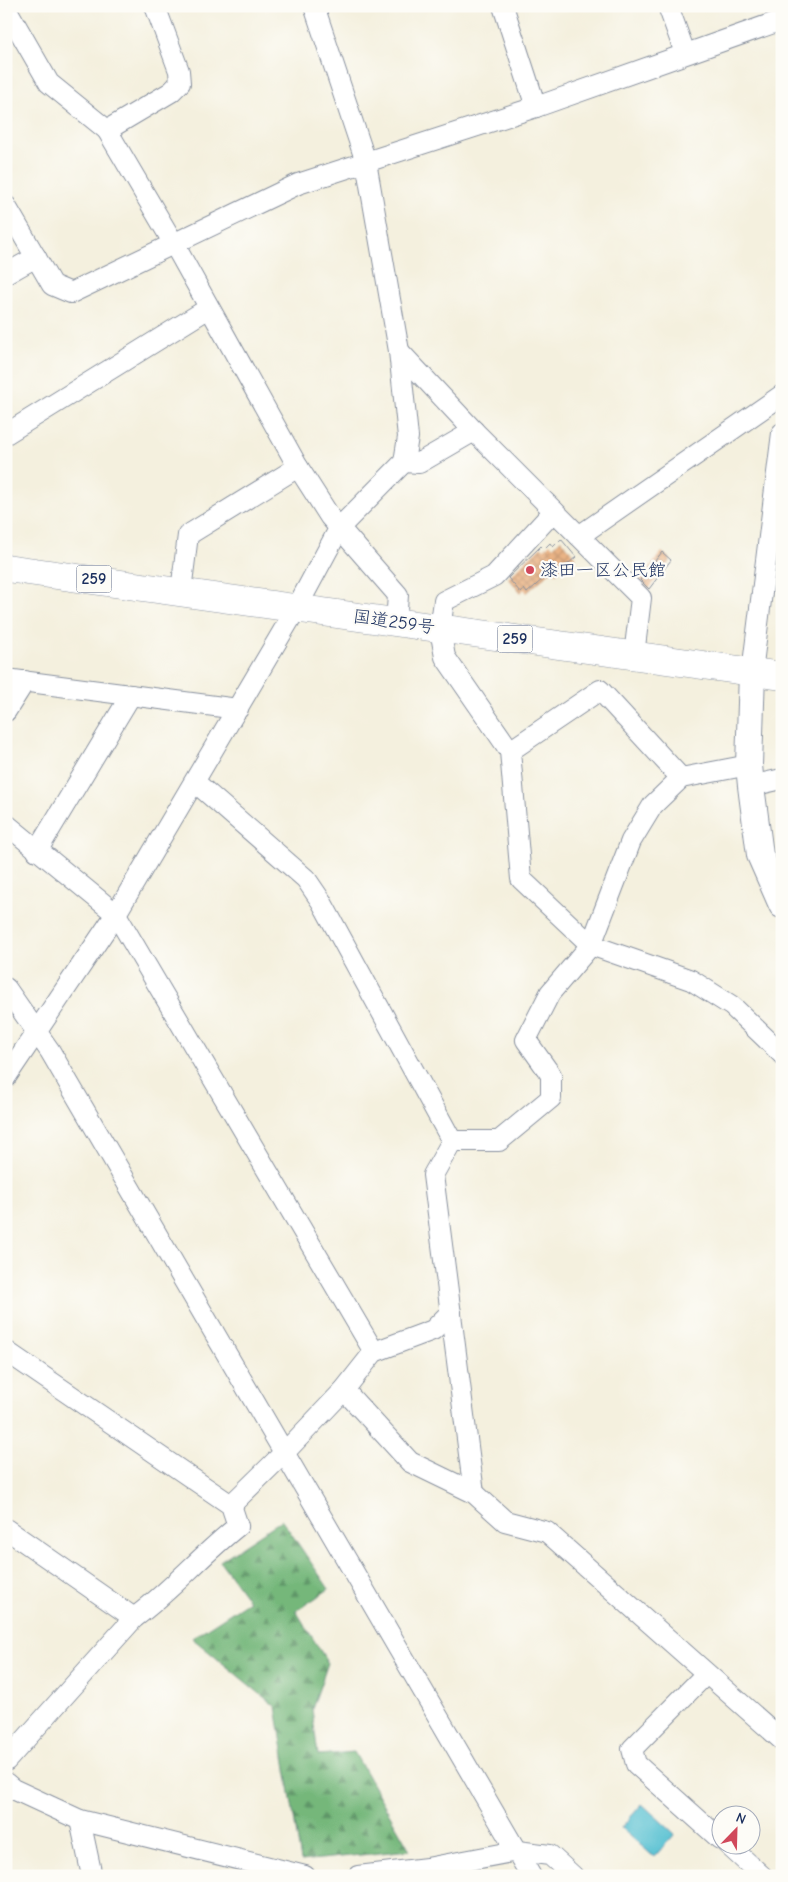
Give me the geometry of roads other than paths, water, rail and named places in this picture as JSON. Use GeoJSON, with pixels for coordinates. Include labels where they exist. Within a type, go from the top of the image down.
{"type":"FeatureCollection","features":[{"type":"Feature","properties":{"kind":"highway","name":"国道259号"},"geometry":{"type":"LineString","coordinates":[[6,568],[782,676]]}},
{"type":"Feature","properties":{"kind":"main road"},"geometry":{"type":"LineString","coordinates":[[752,672],[750,775],[760,855],[782,905]]}},
{"type":"Feature","properties":{"kind":"street"},"geometry":{"type":"LineString","coordinates":[[107,130],[171,92],[180,83],[179,71],[155,6]]}},
{"type":"Feature","properties":{"kind":"street"},"geometry":{"type":"LineString","coordinates":[[6,1077],[38,1033],[116,914],[296,609],[340,527],[404,462],[408,437],[399,351],[366,162],[314,6]]}},
{"type":"Feature","properties":{"kind":"street"},"geometry":{"type":"LineString","coordinates":[[503,6],[536,106]]}},
{"type":"Feature","properties":{"kind":"street"},"geometry":{"type":"LineString","coordinates":[[668,6],[685,53]]}},
{"type":"Feature","properties":{"kind":"street"},"geometry":{"type":"LineString","coordinates":[[6,8],[49,83],[107,130],[174,244],[298,467],[330,517],[398,595],[396,623]]}},
{"type":"Feature","properties":{"kind":"street"},"geometry":{"type":"LineString","coordinates":[[6,206],[52,285],[71,293],[298,184],[536,106],[782,20]]}},
{"type":"Feature","properties":{"kind":"street"},"geometry":{"type":"LineString","coordinates":[[6,274],[36,257]]}},
{"type":"Feature","properties":{"kind":"street"},"geometry":{"type":"LineString","coordinates":[[6,434],[209,308]]}},
{"type":"Feature","properties":{"kind":"street"},"geometry":{"type":"LineString","coordinates":[[399,351],[474,431],[641,598],[634,655]]}},
{"type":"Feature","properties":{"kind":"street"},"geometry":{"type":"LineString","coordinates":[[579,536],[782,395]]}},
{"type":"Feature","properties":{"kind":"street"},"geometry":{"type":"LineString","coordinates":[[404,462],[419,463],[474,431]]}},
{"type":"Feature","properties":{"kind":"street"},"geometry":{"type":"LineString","coordinates":[[752,672],[782,433]]}},
{"type":"Feature","properties":{"kind":"street"},"geometry":{"type":"LineString","coordinates":[[181,591],[188,535],[298,467]]}},
{"type":"Feature","properties":{"kind":"street"},"geometry":{"type":"LineString","coordinates":[[554,511],[494,576],[444,601],[440,629],[445,657],[510,751],[521,879],[592,945],[691,980],[732,1006],[782,1054]]}},
{"type":"Feature","properties":{"kind":"street"},"geometry":{"type":"LineString","coordinates":[[6,711],[16,680],[238,709]]}},
{"type":"Feature","properties":{"kind":"street"},"geometry":{"type":"LineString","coordinates":[[510,751],[600,690],[681,778]]}},
{"type":"Feature","properties":{"kind":"street"},"geometry":{"type":"LineString","coordinates":[[38,851],[130,695]]}},
{"type":"Feature","properties":{"kind":"street"},"geometry":{"type":"LineString","coordinates":[[452,1141],[499,1141],[551,1098],[551,1075],[526,1040],[550,993],[592,945],[631,841],[653,806],[681,778],[750,775],[782,779]]}},
{"type":"Feature","properties":{"kind":"street"},"geometry":{"type":"LineString","coordinates":[[194,782],[306,879],[322,901],[452,1141]]}},
{"type":"Feature","properties":{"kind":"street"},"geometry":{"type":"LineString","coordinates":[[6,824],[116,914],[374,1352]]}},
{"type":"Feature","properties":{"kind":"street"},"geometry":{"type":"LineString","coordinates":[[6,988],[38,1033],[532,1876]]}},
{"type":"Feature","properties":{"kind":"street"},"geometry":{"type":"LineString","coordinates":[[452,1141],[433,1175],[474,1493]]}},
{"type":"Feature","properties":{"kind":"street"},"geometry":{"type":"LineString","coordinates":[[231,1505],[344,1390],[374,1352],[433,1330],[451,1312]]}},
{"type":"Feature","properties":{"kind":"street"},"geometry":{"type":"LineString","coordinates":[[6,1351],[231,1505],[238,1526],[208,1550],[154,1603],[134,1618],[6,1761]]}},
{"type":"Feature","properties":{"kind":"street"},"geometry":{"type":"LineString","coordinates":[[344,1390],[410,1462],[474,1493],[505,1521],[547,1532],[782,1740]]}},
{"type":"Feature","properties":{"kind":"street"},"geometry":{"type":"LineString","coordinates":[[6,1529],[134,1618]]}},
{"type":"Feature","properties":{"kind":"street"},"geometry":{"type":"LineString","coordinates":[[706,1674],[632,1749],[636,1764],[710,1830]]}},
{"type":"Feature","properties":{"kind":"street"},"geometry":{"type":"LineString","coordinates":[[6,1783],[13,1789],[80,1820],[300,1875]]}},
{"type":"Feature","properties":{"kind":"street"},"geometry":{"type":"LineString","coordinates":[[80,1820],[92,1876]]}},
{"type":"Feature","properties":{"kind":"street"},"geometry":{"type":"LineString","coordinates":[[358,1876],[427,1868],[517,1851],[550,1855],[573,1876]]}},
{"type":"Feature","properties":{"kind":"street"},"geometry":{"type":"LineString","coordinates":[[738,1854],[762,1876]]}},
{"type":"Feature","properties":{"kind":"water"},"geometry":{"type":"Polygon","coordinates":[[[642,1804],[675,1834],[654,1857],[621,1828],[642,1804]]]}},
{"type":"Feature","properties":{"kind":"place","name":"漆田一区公民館"},"geometry":{"type":"Point","coordinates":[530,570]}}]}
